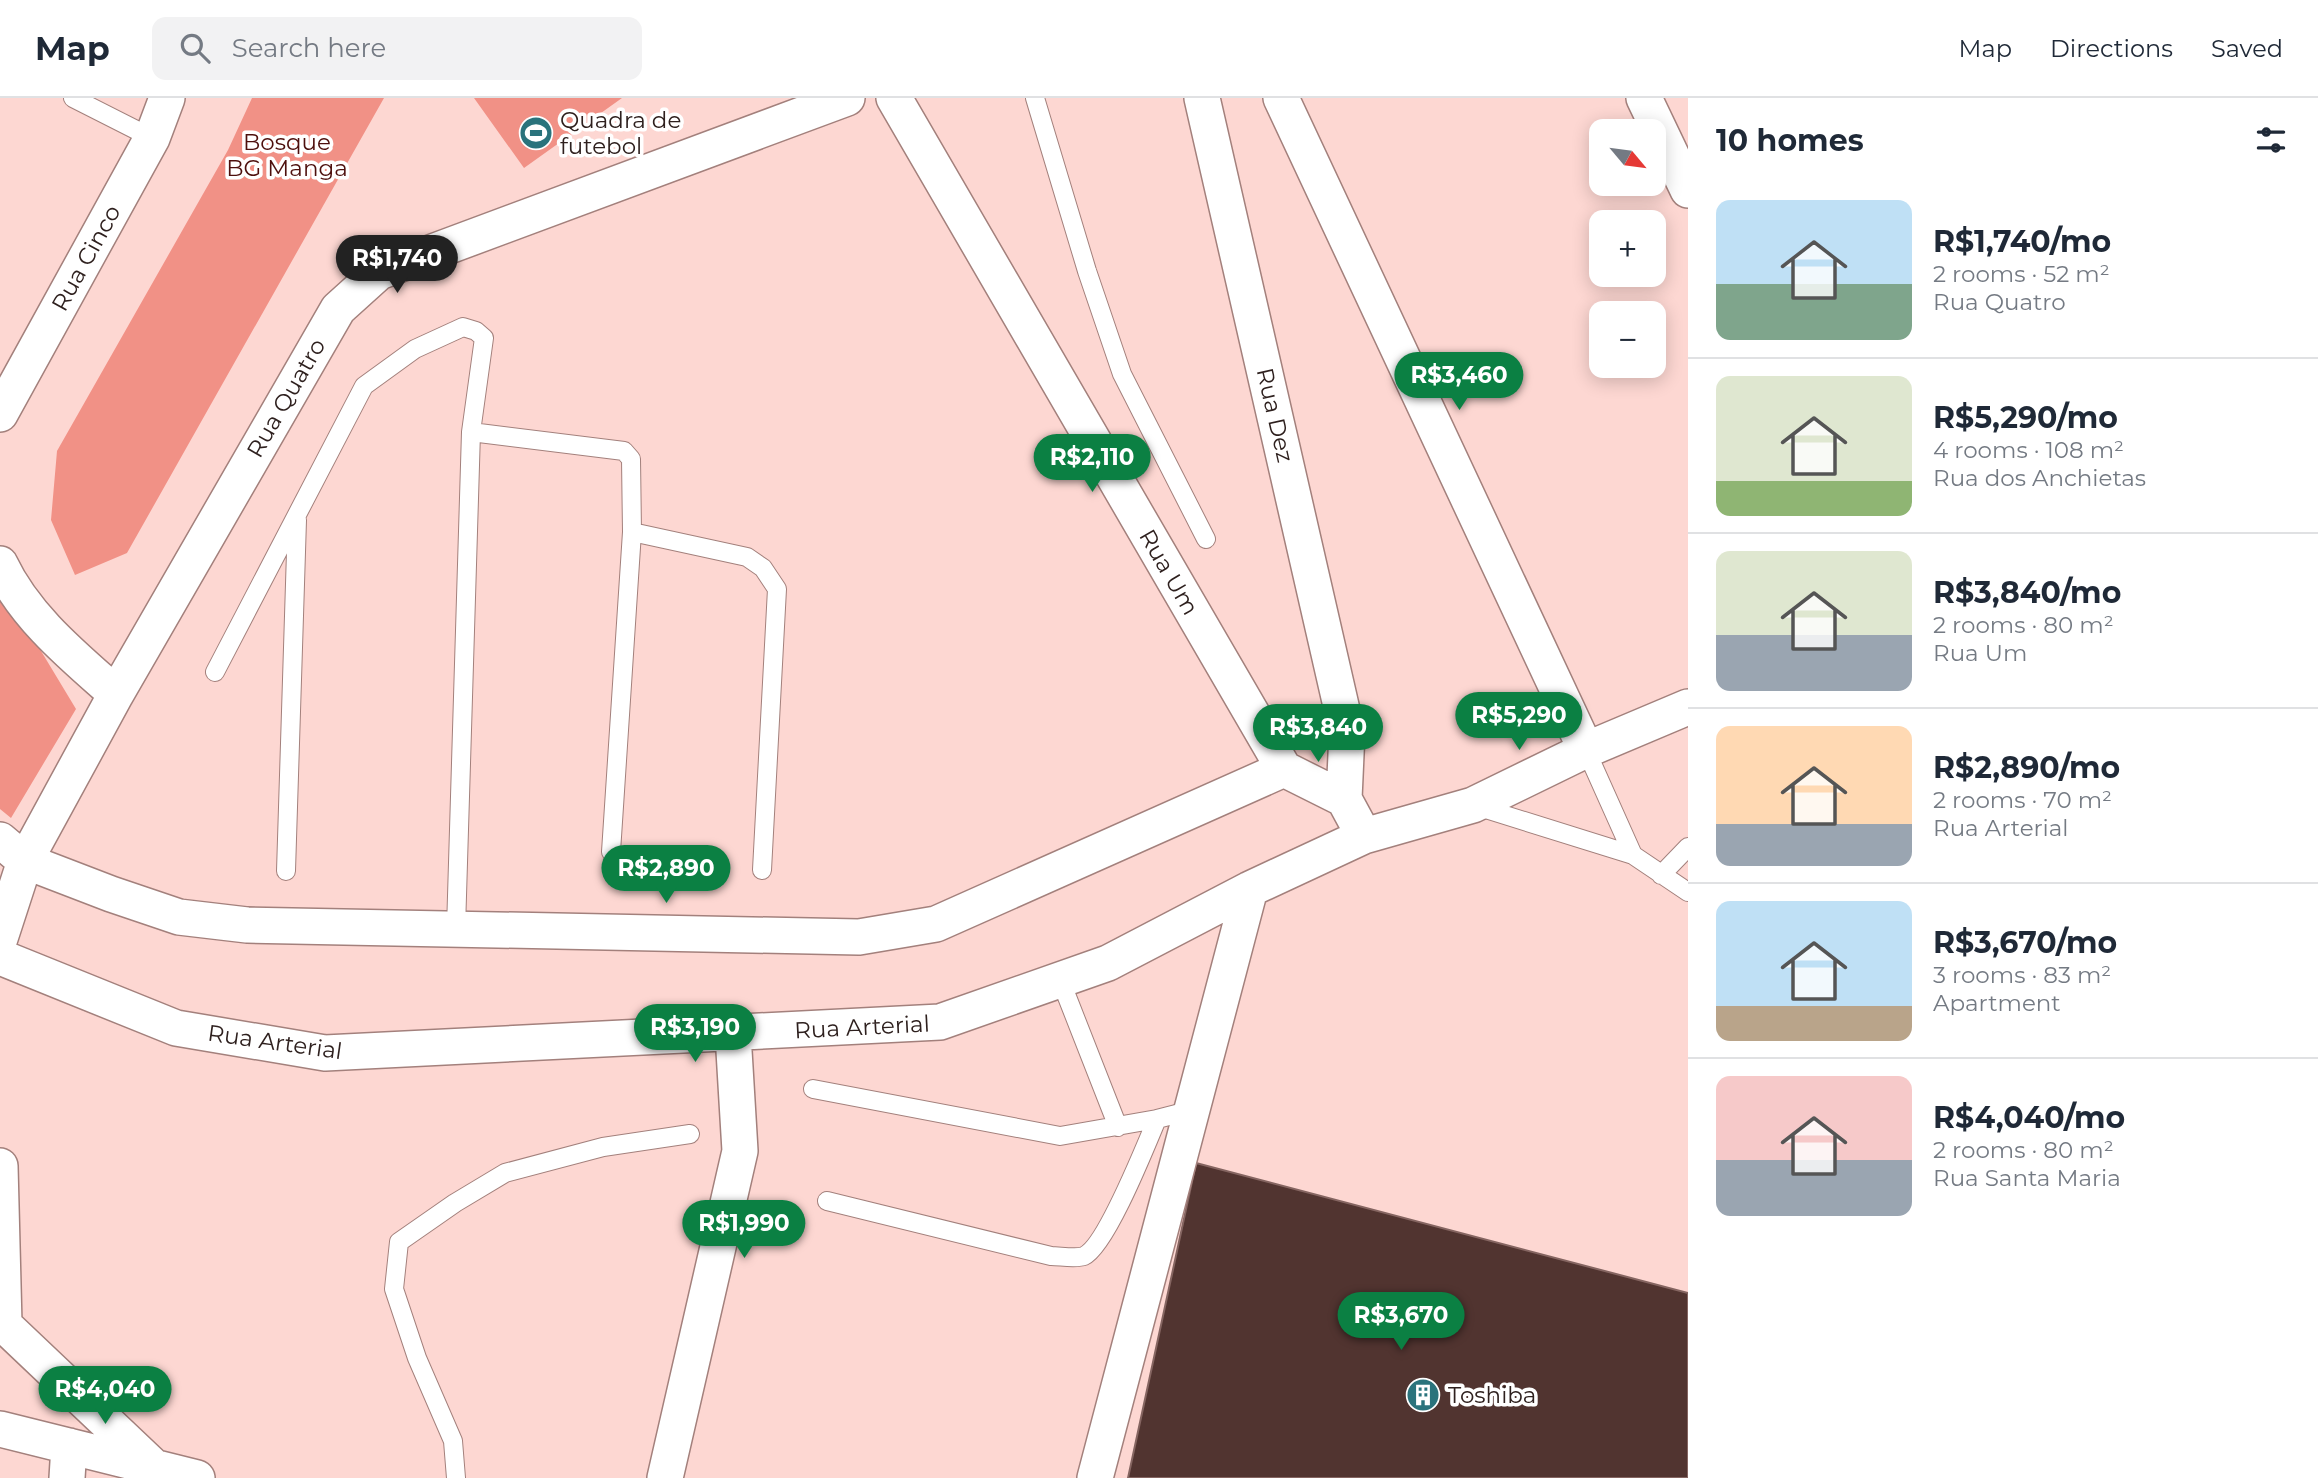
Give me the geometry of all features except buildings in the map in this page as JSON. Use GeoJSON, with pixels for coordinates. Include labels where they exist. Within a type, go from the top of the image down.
{"type":"FeatureCollection","features":[{"type":"Feature","properties":{"kind":"street","name":"Rua Cinco"},"geometry":{"type":"LineString","coordinates":[[0,414],[152,138],[167,98]]}},
{"type":"Feature","properties":{"kind":"street","name":"Rua Quatro"},"geometry":{"type":"LineString","coordinates":[[0,938],[12,850],[116,694],[338,309],[379,272],[847,98]]}},
{"type":"Feature","properties":{"kind":"street","name":"Rua Um"},"geometry":{"type":"LineString","coordinates":[[894,98],[1284,769]]}},
{"type":"Feature","properties":{"kind":"street","name":"Rua Dez"},"geometry":{"type":"LineString","coordinates":[[1202,98],[1347,732],[1344,799]]}},
{"type":"Feature","properties":{"kind":"street"},"geometry":{"type":"LineString","coordinates":[[1281,98],[1586,750]]}},
{"type":"Feature","properties":{"kind":"street"},"geometry":{"type":"LineString","coordinates":[[1644,98],[1688,190]]}},
{"type":"Feature","properties":{"kind":"street"},"geometry":{"type":"LineString","coordinates":[[0,564],[8,582],[53,638],[116,694]]}},
{"type":"Feature","properties":{"kind":"street","name":"Rua Arterial"},"geometry":{"type":"LineString","coordinates":[[0,957],[176,1028],[325,1054],[940,1022],[1108,963],[1250,888],[1364,836],[1473,805],[1586,750],[1688,707]]}},
{"type":"Feature","properties":{"kind":"street"},"geometry":{"type":"LineString","coordinates":[[12,850],[111,894],[179,917],[247,925],[859,937],[936,924],[1284,769],[1344,799],[1364,836]]}},
{"type":"Feature","properties":{"kind":"street"},"geometry":{"type":"LineString","coordinates":[[1095,1478],[1250,888]]}},
{"type":"Feature","properties":{"kind":"street"},"geometry":{"type":"LineString","coordinates":[[665,1478],[740,1151],[733,1034]]}},
{"type":"Feature","properties":{"kind":"street"},"geometry":{"type":"LineString","coordinates":[[0,1166],[2,1322],[155,1468]]}},
{"type":"Feature","properties":{"kind":"street"},"geometry":{"type":"LineString","coordinates":[[0,1429],[68,1462],[155,1468],[197,1478]]}},
{"type":"Feature","properties":{"kind":"lane"},"geometry":{"type":"LineString","coordinates":[[73,98],[152,138]]}},
{"type":"Feature","properties":{"kind":"lane"},"geometry":{"type":"LineString","coordinates":[[1035,98],[1087,271],[1122,374],[1206,539]]}},
{"type":"Feature","properties":{"kind":"lane"},"geometry":{"type":"LineString","coordinates":[[215,672],[364,386],[415,349],[463,327],[476,331],[484,338],[471,432],[456,929]]}},
{"type":"Feature","properties":{"kind":"lane"},"geometry":{"type":"LineString","coordinates":[[471,432],[624,451],[631,459],[632,532],[611,852]]}},
{"type":"Feature","properties":{"kind":"lane"},"geometry":{"type":"LineString","coordinates":[[286,871],[298,513]]}},
{"type":"Feature","properties":{"kind":"lane"},"geometry":{"type":"LineString","coordinates":[[632,532],[747,557],[763,568],[777,589],[762,870]]}},
{"type":"Feature","properties":{"kind":"lane"},"geometry":{"type":"LineString","coordinates":[[1586,750],[1633,856]]}},
{"type":"Feature","properties":{"kind":"lane"},"geometry":{"type":"LineString","coordinates":[[1473,805],[1633,856],[1688,892]]}},
{"type":"Feature","properties":{"kind":"lane"},"geometry":{"type":"LineString","coordinates":[[1661,875],[1688,847]]}},
{"type":"Feature","properties":{"kind":"lane"},"geometry":{"type":"LineString","coordinates":[[1060,979],[1118,1127]]}},
{"type":"Feature","properties":{"kind":"lane"},"geometry":{"type":"LineString","coordinates":[[813,1089],[1060,1136],[1118,1127],[1192,1110]]}},
{"type":"Feature","properties":{"kind":"lane"},"geometry":{"type":"LineString","coordinates":[[827,1201],[1051,1256],[1083,1256],[1099,1243],[1139,1163],[1157,1119]]}},
{"type":"Feature","properties":{"kind":"lane"},"geometry":{"type":"LineString","coordinates":[[456,1478],[453,1441],[417,1357],[394,1289],[399,1242],[455,1203],[505,1173],[603,1147],[690,1134]]}},
{"type":"Feature","properties":{"kind":"green space","name":"Bosque BG Manga"},"geometry":{"type":"Polygon","coordinates":[[[252,98],[384,98],[127,553],[75,575],[51,520],[57,451],[228,150],[252,98]]]}},
{"type":"Feature","properties":{"kind":"green space","name":"Quadra de futebol"},"geometry":{"type":"Polygon","coordinates":[[[474,98],[622,98],[524,168],[474,98]]]}},
{"type":"Feature","properties":{"kind":"green space"},"geometry":{"type":"Polygon","coordinates":[[[0,583],[76,709],[11,818],[0,809],[0,583]]]}},
{"type":"Feature","properties":{"kind":"place","name":"Quadra de futebol"},"geometry":{"type":"Point","coordinates":[536,133]}},
{"type":"Feature","properties":{"kind":"place","name":"Toshiba"},"geometry":{"type":"Point","coordinates":[1423,1395]}}]}
